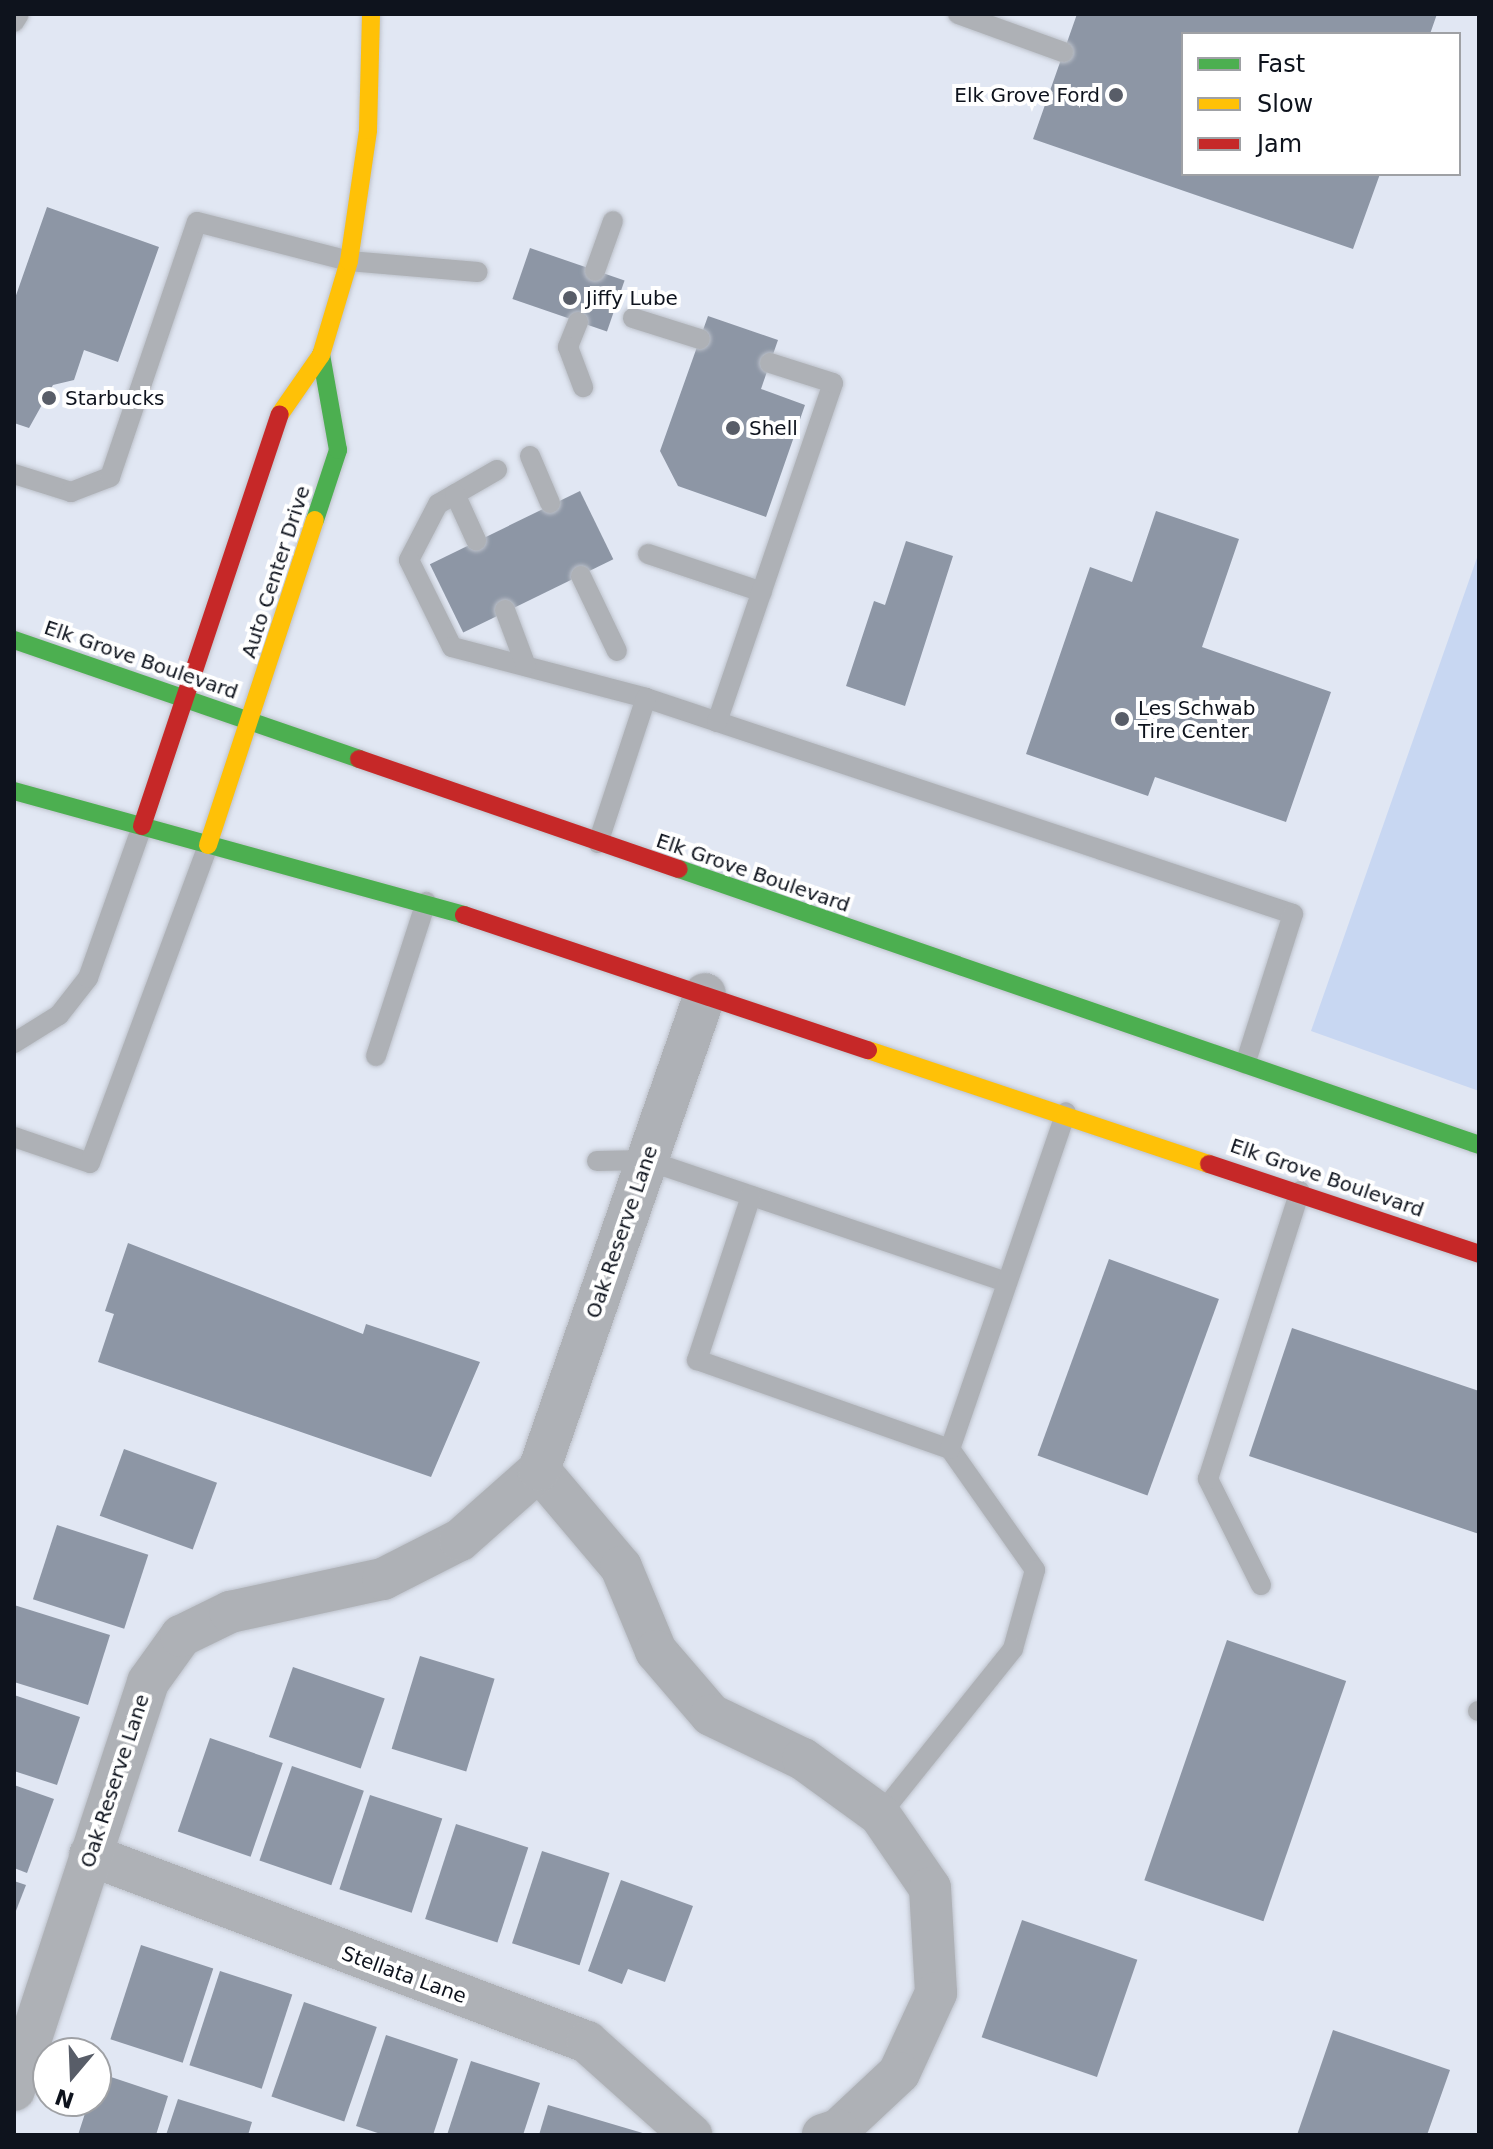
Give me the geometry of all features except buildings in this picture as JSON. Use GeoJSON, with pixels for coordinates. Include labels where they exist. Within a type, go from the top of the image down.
{"type":"FeatureCollection","features":[{"type":"Feature","properties":{"kind":"main road","name":"Auto Center Drive"},"geometry":{"type":"LineString","coordinates":[[142,826],[178,697],[271,426],[321,355],[349,261],[368,130],[371,14]]}},
{"type":"Feature","properties":{"kind":"main road","name":"Auto Center Drive"},"geometry":{"type":"LineString","coordinates":[[208,845],[338,450],[321,355]]}},
{"type":"Feature","properties":{"kind":"main road","name":"Elk Grove Boulevard"},"geometry":{"type":"LineString","coordinates":[[14,640],[1479,1145]]}},
{"type":"Feature","properties":{"kind":"main road","name":"Elk Grove Boulevard"},"geometry":{"type":"LineString","coordinates":[[14,791],[426,902],[1066,1111],[1479,1254]]}},
{"type":"Feature","properties":{"kind":"street","name":"Oak Reserve Lane"},"geometry":{"type":"LineString","coordinates":[[14,2090],[148,1682],[181,1636],[230,1612],[383,1579],[460,1540],[539,1470],[705,994]]}},
{"type":"Feature","properties":{"kind":"street"},"geometry":{"type":"LineString","coordinates":[[539,1470],[621,1567],[656,1651],[711,1715],[803,1759],[880,1815],[930,1888],[936,1993],[899,2073],[838,2130],[823,2135]]}},
{"type":"Feature","properties":{"kind":"street","name":"Stellata Lane"},"geometry":{"type":"LineString","coordinates":[[90,1855],[587,2042],[691,2135]]}},
{"type":"Feature","properties":{"kind":"lane"},"geometry":{"type":"LineString","coordinates":[[14,22],[19,14]]}},
{"type":"Feature","properties":{"kind":"lane"},"geometry":{"type":"LineString","coordinates":[[958,14],[1063,52]]}},
{"type":"Feature","properties":{"kind":"lane"},"geometry":{"type":"LineString","coordinates":[[595,271],[613,221]]}},
{"type":"Feature","properties":{"kind":"lane"},"geometry":{"type":"LineString","coordinates":[[14,474],[71,492],[110,477],[197,222],[349,261],[478,272]]}},
{"type":"Feature","properties":{"kind":"lane"},"geometry":{"type":"LineString","coordinates":[[633,318],[700,339]]}},
{"type":"Feature","properties":{"kind":"lane"},"geometry":{"type":"LineString","coordinates":[[578,322],[568,347],[583,387]]}},
{"type":"Feature","properties":{"kind":"lane"},"geometry":{"type":"LineString","coordinates":[[717,722],[833,383],[770,363]]}},
{"type":"Feature","properties":{"kind":"lane"},"geometry":{"type":"LineString","coordinates":[[530,456],[550,503]]}},
{"type":"Feature","properties":{"kind":"lane"},"geometry":{"type":"LineString","coordinates":[[497,470],[438,504],[409,560],[452,647],[646,698],[1293,914],[1245,1064]]}},
{"type":"Feature","properties":{"kind":"lane"},"geometry":{"type":"LineString","coordinates":[[455,494],[476,540]]}},
{"type":"Feature","properties":{"kind":"lane"},"geometry":{"type":"LineString","coordinates":[[648,554],[762,592]]}},
{"type":"Feature","properties":{"kind":"lane"},"geometry":{"type":"LineString","coordinates":[[581,576],[617,651]]}},
{"type":"Feature","properties":{"kind":"lane"},"geometry":{"type":"LineString","coordinates":[[505,610],[526,666]]}},
{"type":"Feature","properties":{"kind":"lane"},"geometry":{"type":"LineString","coordinates":[[598,843],[646,698]]}},
{"type":"Feature","properties":{"kind":"lane"},"geometry":{"type":"LineString","coordinates":[[14,1043],[59,1015],[88,978],[142,826]]}},
{"type":"Feature","properties":{"kind":"lane"},"geometry":{"type":"LineString","coordinates":[[14,1137],[90,1163],[208,845]]}},
{"type":"Feature","properties":{"kind":"lane"},"geometry":{"type":"LineString","coordinates":[[376,1056],[426,902]]}},
{"type":"Feature","properties":{"kind":"lane"},"geometry":{"type":"LineString","coordinates":[[950,1449],[1066,1111]]}},
{"type":"Feature","properties":{"kind":"lane"},"geometry":{"type":"LineString","coordinates":[[597,1161],[646,1160],[1007,1282]]}},
{"type":"Feature","properties":{"kind":"lane"},"geometry":{"type":"LineString","coordinates":[[1261,1585],[1208,1479],[1300,1191]]}},
{"type":"Feature","properties":{"kind":"lane"},"geometry":{"type":"LineString","coordinates":[[751,1196],[697,1360],[950,1449],[1035,1570],[1013,1649],[880,1815]]}},
{"type":"Feature","properties":{"kind":"shaded area"},"geometry":{"type":"Polygon","coordinates":[[[1479,552],[1479,1091],[1311,1031],[1479,552]]]}},
{"type":"Feature","properties":{"kind":"traffic: fast"},"geometry":{"type":"LineString","coordinates":[[315,520],[338,450],[321,355]]}},
{"type":"Feature","properties":{"kind":"traffic: fast"},"geometry":{"type":"LineString","coordinates":[[14,640],[359,759]]}},
{"type":"Feature","properties":{"kind":"traffic: fast"},"geometry":{"type":"LineString","coordinates":[[14,791],[464,915]]}},
{"type":"Feature","properties":{"kind":"traffic: fast"},"geometry":{"type":"LineString","coordinates":[[679,869],[1479,1145]]}},
{"type":"Feature","properties":{"kind":"traffic: slow"},"geometry":{"type":"LineString","coordinates":[[280,414],[321,355],[349,261],[368,130],[371,14]]}},
{"type":"Feature","properties":{"kind":"traffic: slow"},"geometry":{"type":"LineString","coordinates":[[208,845],[315,520]]}},
{"type":"Feature","properties":{"kind":"traffic: slow"},"geometry":{"type":"LineString","coordinates":[[868,1050],[1209,1164]]}},
{"type":"Feature","properties":{"kind":"traffic: jam"},"geometry":{"type":"LineString","coordinates":[[142,826],[280,414]]}},
{"type":"Feature","properties":{"kind":"traffic: jam"},"geometry":{"type":"LineString","coordinates":[[359,759],[679,869]]}},
{"type":"Feature","properties":{"kind":"traffic: jam"},"geometry":{"type":"LineString","coordinates":[[464,915],[868,1050]]}},
{"type":"Feature","properties":{"kind":"traffic: jam"},"geometry":{"type":"LineString","coordinates":[[1209,1164],[1479,1254]]}},
{"type":"Feature","properties":{"kind":"place","name":"Elk Grove Ford"},"geometry":{"type":"Point","coordinates":[1116,95]}},
{"type":"Feature","properties":{"kind":"place","name":"Jiffy Lube"},"geometry":{"type":"Point","coordinates":[570,298]}},
{"type":"Feature","properties":{"kind":"place","name":"Starbucks"},"geometry":{"type":"Point","coordinates":[49,398]}},
{"type":"Feature","properties":{"kind":"place","name":"Shell"},"geometry":{"type":"Point","coordinates":[733,428]}},
{"type":"Feature","properties":{"kind":"place","name":"Les Schwab Tire Center"},"geometry":{"type":"Point","coordinates":[1122,719]}}]}
